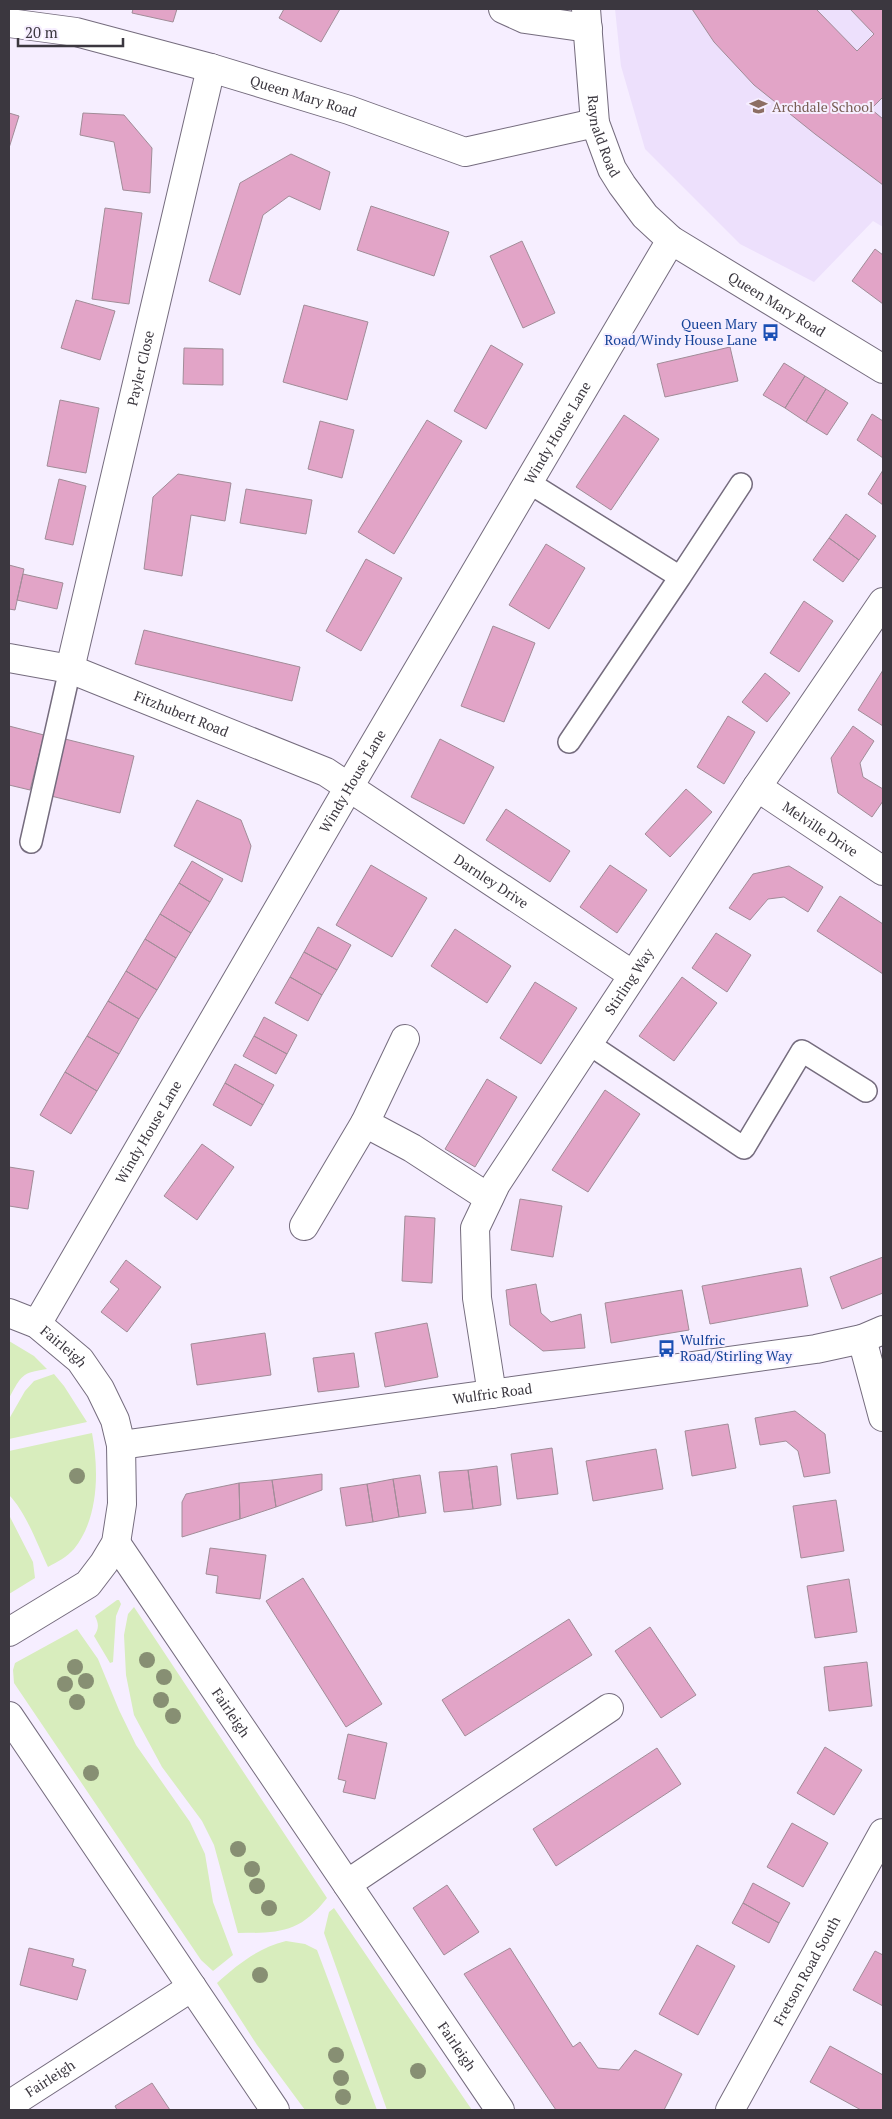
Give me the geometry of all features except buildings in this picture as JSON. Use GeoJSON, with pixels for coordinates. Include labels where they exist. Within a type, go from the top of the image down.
{"type":"FeatureCollection","features":[{"type":"Feature","properties":{"kind":"street"},"geometry":{"type":"LineString","coordinates":[[503,9],[525,20],[587,19]]}},
{"type":"Feature","properties":{"kind":"street","name":"Raynald Road"},"geometry":{"type":"LineString","coordinates":[[587,19],[595,123],[612,169],[645,216],[671,240]]}},
{"type":"Feature","properties":{"kind":"street","name":"Queen Mary Road"},"geometry":{"type":"LineString","coordinates":[[9,23],[76,32],[211,68],[348,110],[465,152],[595,123]]}},
{"type":"Feature","properties":{"kind":"street","name":"Payler Close"},"geometry":{"type":"LineString","coordinates":[[70,669],[211,68]]}},
{"type":"Feature","properties":{"kind":"street","name":"Queen Mary Road"},"geometry":{"type":"LineString","coordinates":[[671,240],[883,369]]}},
{"type":"Feature","properties":{"kind":"street","name":"Windy House Lane"},"geometry":{"type":"LineString","coordinates":[[37,1324],[349,787],[671,240]]}},
{"type":"Feature","properties":{"kind":"street","name":"Stirling Way"},"geometry":{"type":"LineString","coordinates":[[492,1394],[477,1298],[475,1228],[489,1198],[496,1184],[757,787],[883,602]]}},
{"type":"Feature","properties":{"kind":"street","name":"Fitzhubert Road"},"geometry":{"type":"LineString","coordinates":[[9,658],[70,669],[326,772],[349,787]]}},
{"type":"Feature","properties":{"kind":"street","name":"Darnley Drive"},"geometry":{"type":"LineString","coordinates":[[349,787],[633,975]]}},
{"type":"Feature","properties":{"kind":"street","name":"Melville Drive"},"geometry":{"type":"LineString","coordinates":[[757,787],[883,871]]}},
{"type":"Feature","properties":{"kind":"street"},"geometry":{"type":"LineString","coordinates":[[304,1226],[365,1123],[405,1039]]}},
{"type":"Feature","properties":{"kind":"street"},"geometry":{"type":"LineString","coordinates":[[365,1123],[412,1148],[489,1198]]}},
{"type":"Feature","properties":{"kind":"street","name":"Fairleigh"},"geometry":{"type":"LineString","coordinates":[[9,1313],[37,1324],[80,1360],[100,1388],[115,1420],[121,1445],[122,1504],[116,1543],[88,1584],[9,1632]]}},
{"type":"Feature","properties":{"kind":"street"},"geometry":{"type":"LineString","coordinates":[[873,1334],[883,1417]]}},
{"type":"Feature","properties":{"kind":"street","name":"Wulfric Road"},"geometry":{"type":"LineString","coordinates":[[121,1445],[816,1349],[873,1334]]}},
{"type":"Feature","properties":{"kind":"street","name":"Fairleigh"},"geometry":{"type":"LineString","coordinates":[[116,1543],[500,2110]]}},
{"type":"Feature","properties":{"kind":"street"},"geometry":{"type":"LineString","coordinates":[[347,1884],[609,1708]]}},
{"type":"Feature","properties":{"kind":"street"},"geometry":{"type":"LineString","coordinates":[[9,1716],[276,2110]]}},
{"type":"Feature","properties":{"kind":"street","name":"Fretson Road South"},"geometry":{"type":"LineString","coordinates":[[730,2110],[883,1833]]}},
{"type":"Feature","properties":{"kind":"street","name":"Fairleigh"},"geometry":{"type":"LineString","coordinates":[[9,2105],[192,1987]]}},
{"type":"Feature","properties":{"kind":"lane"},"geometry":{"type":"LineString","coordinates":[[528,482],[680,577]]}},
{"type":"Feature","properties":{"kind":"lane"},"geometry":{"type":"LineString","coordinates":[[569,742],[742,484]]}},
{"type":"Feature","properties":{"kind":"lane"},"geometry":{"type":"LineString","coordinates":[[31,842],[70,669]]}},
{"type":"Feature","properties":{"kind":"lane"},"geometry":{"type":"LineString","coordinates":[[589,1044],[744,1148],[802,1051],[866,1091]]}},
{"type":"Feature","properties":{"kind":"shaded area","name":"Archdale School"},"geometry":{"type":"Polygon","coordinates":[[[615,9],[883,9],[883,227],[873,221],[814,282],[740,244],[645,149],[621,66],[615,9]]]}},
{"type":"Feature","properties":{"kind":"green space"},"geometry":{"type":"Polygon","coordinates":[[[9,1341],[34,1356],[47,1369],[23,1376],[9,1398],[9,1341]]]}},
{"type":"Feature","properties":{"kind":"green space"},"geometry":{"type":"Polygon","coordinates":[[[54,1374],[87,1422],[9,1439],[9,1419],[25,1391],[34,1381],[54,1374]]]}},
{"type":"Feature","properties":{"kind":"green space"},"geometry":{"type":"Polygon","coordinates":[[[92,1433],[96,1462],[93,1508],[82,1537],[74,1549],[48,1567],[21,1510],[9,1495],[9,1451],[92,1433]]]}},
{"type":"Feature","properties":{"kind":"green space"},"geometry":{"type":"Polygon","coordinates":[[[9,1515],[33,1562],[35,1578],[9,1594],[9,1515]]]}},
{"type":"Feature","properties":{"kind":"green space"},"geometry":{"type":"Polygon","coordinates":[[[117,1600],[121,1604],[116,1616],[113,1662],[110,1663],[94,1636],[98,1626],[95,1616],[117,1600]]]}},
{"type":"Feature","properties":{"kind":"green space"},"geometry":{"type":"Polygon","coordinates":[[[134,1607],[327,1898],[307,1918],[288,1929],[238,1933],[214,1845],[202,1821],[162,1767],[134,1715],[126,1675],[124,1635],[128,1614],[134,1607]]]}},
{"type":"Feature","properties":{"kind":"green space"},"geometry":{"type":"Polygon","coordinates":[[[77,1629],[98,1659],[136,1745],[190,1822],[205,1854],[213,1902],[233,1955],[213,1971],[201,1960],[14,1683],[13,1670],[15,1663],[77,1629]]]}},
{"type":"Feature","properties":{"kind":"green space"},"geometry":{"type":"Polygon","coordinates":[[[334,1908],[472,2110],[387,2110],[324,1933],[329,1912],[334,1908]]]}},
{"type":"Feature","properties":{"kind":"green space"},"geometry":{"type":"Polygon","coordinates":[[[286,1941],[305,1944],[317,1950],[377,2110],[305,2110],[257,2045],[217,1983],[257,1952],[286,1941]]]}},
{"type":"Feature","properties":{"kind":"place","name":"Archdale School"},"geometry":{"type":"Point","coordinates":[758,107]}},
{"type":"Feature","properties":{"kind":"place","name":"Queen Mary Road/Windy House Lane"},"geometry":{"type":"Point","coordinates":[771,332]}},
{"type":"Feature","properties":{"kind":"place","name":"Wulfric Road/Stirling Way"},"geometry":{"type":"Point","coordinates":[666,1348]}}]}
